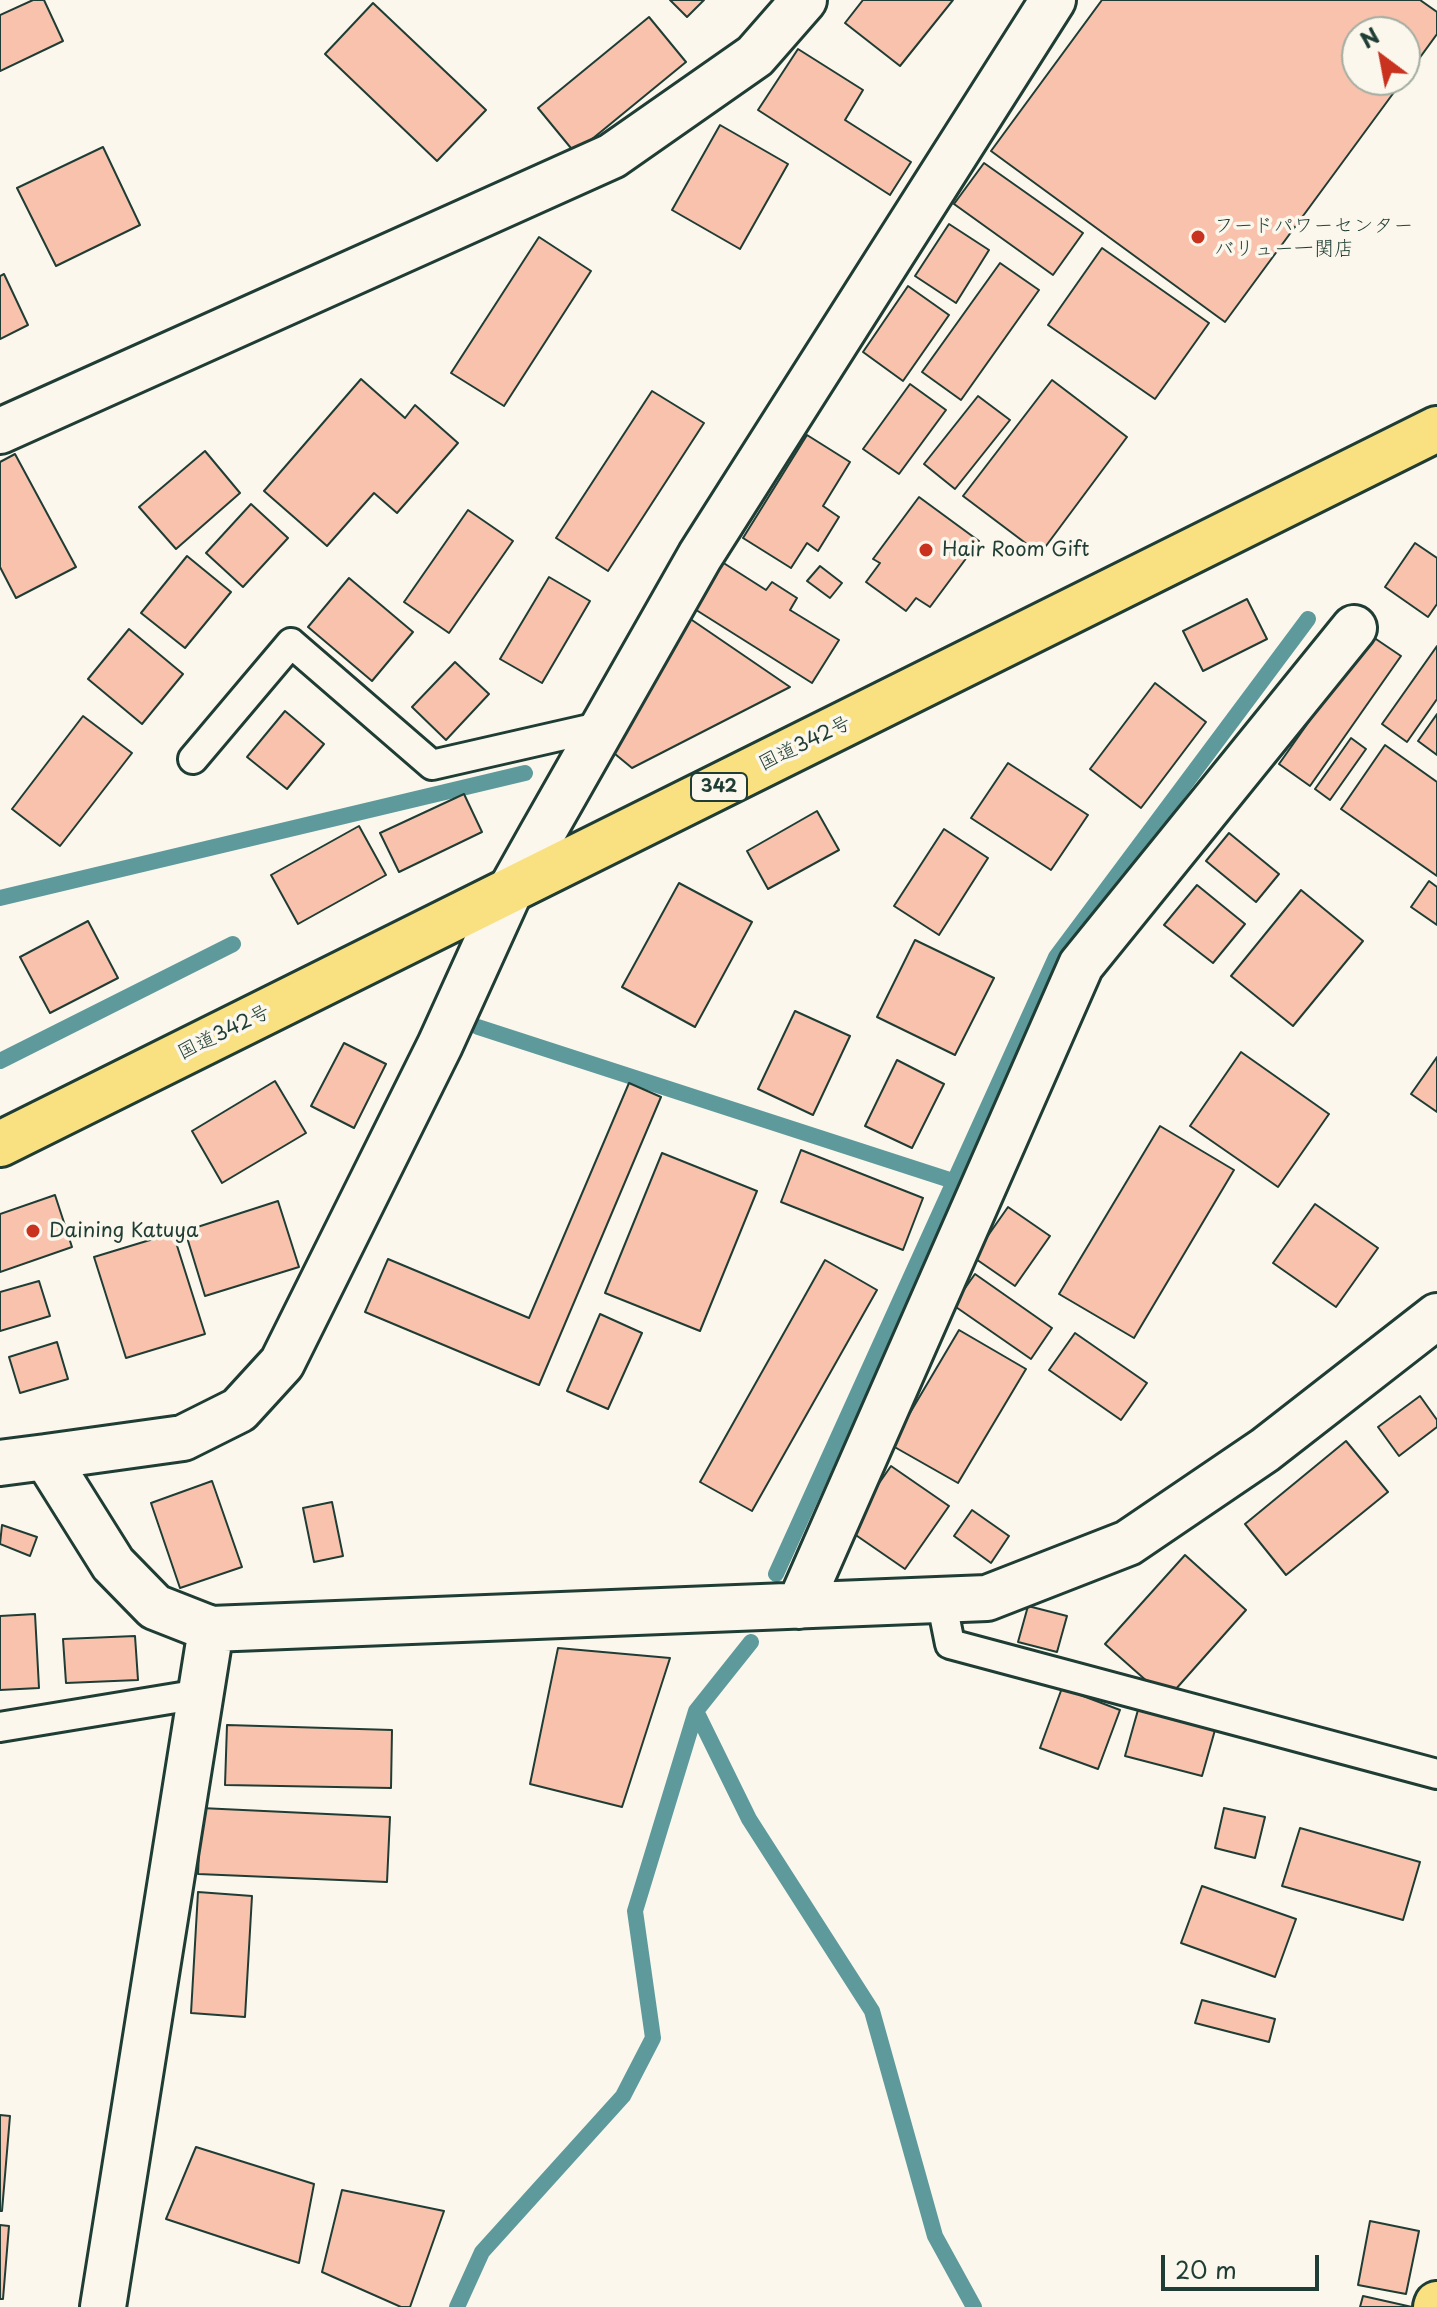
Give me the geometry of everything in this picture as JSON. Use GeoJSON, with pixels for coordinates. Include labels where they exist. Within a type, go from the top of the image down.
{"type":"FeatureCollection","features":[{"type":"Feature","properties":{"kind":"highway","name":"国道342号"},"geometry":{"type":"LineString","coordinates":[[0,1144],[1437,429]]}},
{"type":"Feature","properties":{"kind":"street"},"geometry":{"type":"LineString","coordinates":[[0,431],[612,156],[755,56],[804,0]]}},
{"type":"Feature","properties":{"kind":"street"},"geometry":{"type":"LineString","coordinates":[[0,1463],[183,1438],[239,1410],[282,1363],[440,1045],[510,891],[603,726],[700,556],[1053,0]]}},
{"type":"Feature","properties":{"kind":"street"},"geometry":{"type":"LineString","coordinates":[[799,1606],[1081,965],[1354,628]]}},
{"type":"Feature","properties":{"kind":"street"},"geometry":{"type":"LineString","coordinates":[[46,1457],[113,1564],[155,1607],[211,1629],[987,1598],[1128,1543],[1265,1450],[1437,1316]]}},
{"type":"Feature","properties":{"kind":"street"},"geometry":{"type":"LineString","coordinates":[[103,2307],[211,1629]]}},
{"type":"Feature","properties":{"kind":"lane"},"geometry":{"type":"LineString","coordinates":[[193,759],[291,643],[432,765],[603,726]]}},
{"type":"Feature","properties":{"kind":"lane"},"geometry":{"type":"LineString","coordinates":[[941,1599],[950,1644],[1437,1774]]}},
{"type":"Feature","properties":{"kind":"lane"},"geometry":{"type":"LineString","coordinates":[[0,1727],[200,1694]]}},
{"type":"Feature","properties":{"kind":"building"},"geometry":{"type":"Polygon","coordinates":[[[33,0],[44,0],[63,41],[0,71],[0,15],[33,0]]]}},
{"type":"Feature","properties":{"kind":"building"},"geometry":{"type":"Polygon","coordinates":[[[670,0],[704,0],[687,17],[670,0]]]}},
{"type":"Feature","properties":{"kind":"building"},"geometry":{"type":"Polygon","coordinates":[[[863,0],[953,0],[900,66],[845,23],[863,0]]]}},
{"type":"Feature","properties":{"kind":"building","name":"フードパワーセンター バリュー一関店"},"geometry":{"type":"Polygon","coordinates":[[[1102,0],[1420,0],[1437,12],[1437,34],[1421,56],[1421,16],[1341,16],[1341,96],[1391,96],[1225,322],[991,151],[1102,0]]]}},
{"type":"Feature","properties":{"kind":"building"},"geometry":{"type":"Polygon","coordinates":[[[373,3],[486,110],[437,161],[325,54],[373,3]]]}},
{"type":"Feature","properties":{"kind":"building"},"geometry":{"type":"Polygon","coordinates":[[[649,17],[686,62],[575,153],[538,108],[649,17]]]}},
{"type":"Feature","properties":{"kind":"building"},"geometry":{"type":"Polygon","coordinates":[[[798,49],[863,90],[845,120],[911,162],[890,195],[758,110],[798,49]]]}},
{"type":"Feature","properties":{"kind":"building"},"geometry":{"type":"Polygon","coordinates":[[[720,125],[788,164],[740,249],[672,210],[720,125]]]}},
{"type":"Feature","properties":{"kind":"building"},"geometry":{"type":"Polygon","coordinates":[[[103,147],[140,225],[56,266],[17,188],[103,147]]]}},
{"type":"Feature","properties":{"kind":"building"},"geometry":{"type":"Polygon","coordinates":[[[984,163],[1083,233],[1053,275],[954,204],[984,163]]]}},
{"type":"Feature","properties":{"kind":"building"},"geometry":{"type":"Polygon","coordinates":[[[949,224],[989,250],[956,303],[915,276],[949,224]]]}},
{"type":"Feature","properties":{"kind":"building"},"geometry":{"type":"Polygon","coordinates":[[[539,237],[591,271],[504,406],[451,373],[539,237]]]}},
{"type":"Feature","properties":{"kind":"building"},"geometry":{"type":"Polygon","coordinates":[[[1102,248],[1209,323],[1155,399],[1048,325],[1102,248]]]}},
{"type":"Feature","properties":{"kind":"building"},"geometry":{"type":"Polygon","coordinates":[[[1000,263],[1039,290],[961,400],[922,372],[1000,263]]]}},
{"type":"Feature","properties":{"kind":"building"},"geometry":{"type":"Polygon","coordinates":[[[4,274],[28,325],[0,339],[0,276],[4,274]]]}},
{"type":"Feature","properties":{"kind":"building"},"geometry":{"type":"Polygon","coordinates":[[[908,286],[949,315],[903,381],[863,352],[908,286]]]}},
{"type":"Feature","properties":{"kind":"building"},"geometry":{"type":"Polygon","coordinates":[[[361,379],[405,418],[415,405],[458,443],[397,513],[374,493],[327,546],[264,491],[361,379]]]}},
{"type":"Feature","properties":{"kind":"building"},"geometry":{"type":"Polygon","coordinates":[[[1052,380],[1127,437],[1040,554],[963,496],[1052,380]]]}},
{"type":"Feature","properties":{"kind":"building"},"geometry":{"type":"Polygon","coordinates":[[[910,384],[946,410],[899,474],[863,449],[910,384]]]}},
{"type":"Feature","properties":{"kind":"building"},"geometry":{"type":"Polygon","coordinates":[[[652,391],[704,423],[608,571],[556,538],[652,391]]]}},
{"type":"Feature","properties":{"kind":"building"},"geometry":{"type":"Polygon","coordinates":[[[978,396],[1010,420],[955,489],[924,464],[978,396]]]}},
{"type":"Feature","properties":{"kind":"building"},"geometry":{"type":"Polygon","coordinates":[[[807,435],[850,462],[823,506],[839,517],[818,551],[807,543],[791,568],[743,538],[807,435]]]}},
{"type":"Feature","properties":{"kind":"building"},"geometry":{"type":"Polygon","coordinates":[[[205,451],[240,493],[176,549],[139,507],[205,451]]]}},
{"type":"Feature","properties":{"kind":"building"},"geometry":{"type":"Polygon","coordinates":[[[15,454],[76,567],[16,598],[0,567],[0,462],[15,454]]]}},
{"type":"Feature","properties":{"kind":"building","name":"Hair Room Gift"},"geometry":{"type":"Polygon","coordinates":[[[919,497],[979,541],[930,607],[916,598],[906,611],[866,582],[880,563],[873,559],[919,497]]]}},
{"type":"Feature","properties":{"kind":"building"},"geometry":{"type":"Polygon","coordinates":[[[251,504],[288,538],[243,587],[206,553],[251,504]]]}},
{"type":"Feature","properties":{"kind":"building"},"geometry":{"type":"Polygon","coordinates":[[[468,510],[513,541],[449,633],[404,602],[468,510]]]}},
{"type":"Feature","properties":{"kind":"building"},"geometry":{"type":"Polygon","coordinates":[[[1415,543],[1437,558],[1437,604],[1428,617],[1385,587],[1415,543]]]}},
{"type":"Feature","properties":{"kind":"building"},"geometry":{"type":"Polygon","coordinates":[[[187,556],[231,592],[185,648],[141,613],[187,556]]]}},
{"type":"Feature","properties":{"kind":"building"},"geometry":{"type":"Polygon","coordinates":[[[722,562],[766,590],[772,582],[797,598],[790,610],[839,640],[812,683],[693,608],[722,562]]]}},
{"type":"Feature","properties":{"kind":"building"},"geometry":{"type":"Polygon","coordinates":[[[820,566],[842,583],[830,598],[807,581],[820,566]]]}},
{"type":"Feature","properties":{"kind":"building"},"geometry":{"type":"Polygon","coordinates":[[[549,577],[590,601],[542,683],[500,659],[549,577]]]}},
{"type":"Feature","properties":{"kind":"building"},"geometry":{"type":"Polygon","coordinates":[[[349,578],[413,632],[372,681],[308,627],[349,578]]]}},
{"type":"Feature","properties":{"kind":"building"},"geometry":{"type":"Polygon","coordinates":[[[1247,599],[1267,639],[1203,671],[1183,631],[1247,599]]]}},
{"type":"Feature","properties":{"kind":"building"},"geometry":{"type":"Polygon","coordinates":[[[689,618],[790,687],[632,768],[609,749],[689,618]]]}},
{"type":"Feature","properties":{"kind":"building"},"geometry":{"type":"Polygon","coordinates":[[[129,629],[183,674],[142,724],[88,679],[129,629]]]}},
{"type":"Feature","properties":{"kind":"building"},"geometry":{"type":"Polygon","coordinates":[[[1370,635],[1401,656],[1310,786],[1279,764],[1370,635]]]}},
{"type":"Feature","properties":{"kind":"building"},"geometry":{"type":"Polygon","coordinates":[[[1437,646],[1437,699],[1407,742],[1382,724],[1437,646]]]}},
{"type":"Feature","properties":{"kind":"building"},"geometry":{"type":"Polygon","coordinates":[[[455,662],[489,694],[446,740],[412,707],[455,662]]]}},
{"type":"Feature","properties":{"kind":"building"},"geometry":{"type":"Polygon","coordinates":[[[1155,683],[1206,722],[1141,808],[1090,769],[1155,683]]]}},
{"type":"Feature","properties":{"kind":"building"},"geometry":{"type":"Polygon","coordinates":[[[285,711],[324,744],[287,789],[247,757],[285,711]]]}},
{"type":"Feature","properties":{"kind":"building"},"geometry":{"type":"Polygon","coordinates":[[[1437,714],[1437,755],[1418,741],[1437,714]]]}},
{"type":"Feature","properties":{"kind":"building"},"geometry":{"type":"Polygon","coordinates":[[[83,716],[132,753],[60,846],[12,809],[83,716]]]}},
{"type":"Feature","properties":{"kind":"building"},"geometry":{"type":"Polygon","coordinates":[[[1351,738],[1366,749],[1330,800],[1315,789],[1351,738]]]}},
{"type":"Feature","properties":{"kind":"building"},"geometry":{"type":"Polygon","coordinates":[[[1385,745],[1437,782],[1437,876],[1341,809],[1385,745]]]}},
{"type":"Feature","properties":{"kind":"building"},"geometry":{"type":"Polygon","coordinates":[[[1008,763],[1088,815],[1051,870],[971,818],[1008,763]]]}},
{"type":"Feature","properties":{"kind":"building"},"geometry":{"type":"Polygon","coordinates":[[[464,794],[482,832],[399,872],[380,833],[464,794]]]}},
{"type":"Feature","properties":{"kind":"building"},"geometry":{"type":"Polygon","coordinates":[[[817,811],[839,850],[768,889],[747,851],[817,811]]]}},
{"type":"Feature","properties":{"kind":"building"},"geometry":{"type":"Polygon","coordinates":[[[359,826],[386,875],[298,924],[271,875],[359,826]]]}},
{"type":"Feature","properties":{"kind":"building"},"geometry":{"type":"Polygon","coordinates":[[[944,829],[988,858],[939,935],[894,906],[944,829]]]}},
{"type":"Feature","properties":{"kind":"building"},"geometry":{"type":"Polygon","coordinates":[[[1229,833],[1279,874],[1256,902],[1206,861],[1229,833]]]}},
{"type":"Feature","properties":{"kind":"building"},"geometry":{"type":"Polygon","coordinates":[[[1429,881],[1437,887],[1437,925],[1411,907],[1429,881]]]}},
{"type":"Feature","properties":{"kind":"building"},"geometry":{"type":"Polygon","coordinates":[[[679,883],[752,922],[695,1027],[622,987],[679,883]]]}},
{"type":"Feature","properties":{"kind":"building"},"geometry":{"type":"Polygon","coordinates":[[[1197,885],[1245,924],[1213,963],[1164,925],[1197,885]]]}},
{"type":"Feature","properties":{"kind":"building"},"geometry":{"type":"Polygon","coordinates":[[[1301,890],[1363,941],[1293,1026],[1231,976],[1301,890]]]}},
{"type":"Feature","properties":{"kind":"building"},"geometry":{"type":"Polygon","coordinates":[[[88,921],[118,978],[50,1013],[20,957],[88,921]]]}},
{"type":"Feature","properties":{"kind":"building"},"geometry":{"type":"Polygon","coordinates":[[[915,940],[994,978],[955,1055],[877,1017],[915,940]]]}},
{"type":"Feature","properties":{"kind":"building"},"geometry":{"type":"Polygon","coordinates":[[[795,1011],[850,1036],[813,1115],[758,1089],[795,1011]]]}},
{"type":"Feature","properties":{"kind":"building"},"geometry":{"type":"Polygon","coordinates":[[[344,1043],[386,1064],[354,1128],[311,1106],[344,1043]]]}},
{"type":"Feature","properties":{"kind":"building"},"geometry":{"type":"Polygon","coordinates":[[[1241,1052],[1329,1114],[1278,1187],[1190,1126],[1241,1052]]]}},
{"type":"Feature","properties":{"kind":"building"},"geometry":{"type":"Polygon","coordinates":[[[1437,1057],[1437,1112],[1411,1094],[1437,1057]]]}},
{"type":"Feature","properties":{"kind":"building"},"geometry":{"type":"Polygon","coordinates":[[[897,1060],[944,1084],[912,1148],[865,1126],[897,1060]]]}},
{"type":"Feature","properties":{"kind":"building"},"geometry":{"type":"Polygon","coordinates":[[[275,1081],[306,1133],[222,1183],[192,1131],[275,1081]]]}},
{"type":"Feature","properties":{"kind":"building"},"geometry":{"type":"Polygon","coordinates":[[[629,1083],[661,1097],[539,1385],[365,1312],[388,1259],[529,1318],[629,1083]]]}},
{"type":"Feature","properties":{"kind":"building"},"geometry":{"type":"Polygon","coordinates":[[[1160,1126],[1234,1170],[1134,1338],[1059,1294],[1160,1126]]]}},
{"type":"Feature","properties":{"kind":"building"},"geometry":{"type":"Polygon","coordinates":[[[801,1150],[923,1198],[903,1250],[781,1202],[801,1150]]]}},
{"type":"Feature","properties":{"kind":"building"},"geometry":{"type":"Polygon","coordinates":[[[662,1153],[757,1191],[700,1331],[605,1293],[662,1153]]]}},
{"type":"Feature","properties":{"kind":"building","name":"Daining Katuya"},"geometry":{"type":"Polygon","coordinates":[[[55,1195],[72,1247],[0,1272],[0,1214],[55,1195]]]}},
{"type":"Feature","properties":{"kind":"building"},"geometry":{"type":"Polygon","coordinates":[[[278,1201],[299,1267],[205,1296],[185,1231],[278,1201]]]}},
{"type":"Feature","properties":{"kind":"building"},"geometry":{"type":"Polygon","coordinates":[[[1315,1204],[1378,1248],[1336,1307],[1273,1263],[1315,1204]]]}},
{"type":"Feature","properties":{"kind":"building"},"geometry":{"type":"Polygon","coordinates":[[[1008,1207],[1050,1236],[1015,1286],[973,1257],[1008,1207]]]}},
{"type":"Feature","properties":{"kind":"building"},"geometry":{"type":"Polygon","coordinates":[[[173,1233],[205,1334],[126,1358],[94,1257],[173,1233]]]}},
{"type":"Feature","properties":{"kind":"building"},"geometry":{"type":"Polygon","coordinates":[[[825,1260],[877,1290],[752,1511],[700,1482],[825,1260]]]}},
{"type":"Feature","properties":{"kind":"building"},"geometry":{"type":"Polygon","coordinates":[[[975,1274],[1052,1328],[1031,1359],[953,1305],[975,1274]]]}},
{"type":"Feature","properties":{"kind":"building"},"geometry":{"type":"Polygon","coordinates":[[[39,1281],[50,1316],[0,1331],[0,1292],[39,1281]]]}},
{"type":"Feature","properties":{"kind":"building"},"geometry":{"type":"Polygon","coordinates":[[[600,1314],[642,1333],[608,1409],[567,1391],[600,1314]]]}},
{"type":"Feature","properties":{"kind":"building"},"geometry":{"type":"Polygon","coordinates":[[[959,1330],[1026,1369],[958,1483],[891,1445],[959,1330]]]}},
{"type":"Feature","properties":{"kind":"building"},"geometry":{"type":"Polygon","coordinates":[[[1075,1333],[1147,1383],[1121,1420],[1049,1370],[1075,1333]]]}},
{"type":"Feature","properties":{"kind":"building"},"geometry":{"type":"Polygon","coordinates":[[[57,1342],[68,1379],[20,1393],[9,1357],[57,1342]]]}},
{"type":"Feature","properties":{"kind":"building"},"geometry":{"type":"Polygon","coordinates":[[[1420,1396],[1437,1420],[1437,1427],[1399,1456],[1378,1427],[1420,1396]]]}},
{"type":"Feature","properties":{"kind":"building"},"geometry":{"type":"Polygon","coordinates":[[[1346,1441],[1388,1492],[1286,1575],[1245,1524],[1346,1441]]]}},
{"type":"Feature","properties":{"kind":"building"},"geometry":{"type":"Polygon","coordinates":[[[891,1466],[949,1506],[905,1569],[847,1529],[891,1466]]]}},
{"type":"Feature","properties":{"kind":"building"},"geometry":{"type":"Polygon","coordinates":[[[212,1481],[242,1567],[180,1588],[151,1503],[212,1481]]]}},
{"type":"Feature","properties":{"kind":"building"},"geometry":{"type":"Polygon","coordinates":[[[332,1502],[343,1556],[314,1562],[303,1508],[332,1502]]]}},
{"type":"Feature","properties":{"kind":"building"},"geometry":{"type":"Polygon","coordinates":[[[972,1510],[1009,1536],[991,1563],[954,1536],[972,1510]]]}},
{"type":"Feature","properties":{"kind":"building"},"geometry":{"type":"Polygon","coordinates":[[[2,1525],[37,1537],[30,1556],[0,1544],[2,1525]]]}},
{"type":"Feature","properties":{"kind":"building"},"geometry":{"type":"Polygon","coordinates":[[[1185,1555],[1246,1610],[1167,1699],[1105,1644],[1185,1555]]]}},
{"type":"Feature","properties":{"kind":"building"},"geometry":{"type":"Polygon","coordinates":[[[1028,1606],[1067,1616],[1057,1652],[1018,1642],[1028,1606]]]}},
{"type":"Feature","properties":{"kind":"building"},"geometry":{"type":"Polygon","coordinates":[[[35,1614],[39,1688],[0,1690],[0,1616],[35,1614]]]}},
{"type":"Feature","properties":{"kind":"building"},"geometry":{"type":"Polygon","coordinates":[[[135,1636],[138,1680],[66,1683],[63,1639],[135,1636]]]}},
{"type":"Feature","properties":{"kind":"building"},"geometry":{"type":"Polygon","coordinates":[[[558,1648],[670,1658],[622,1807],[530,1784],[558,1648]]]}},
{"type":"Feature","properties":{"kind":"building"},"geometry":{"type":"Polygon","coordinates":[[[1062,1688],[1120,1710],[1098,1769],[1040,1748],[1062,1688]]]}},
{"type":"Feature","properties":{"kind":"building"},"geometry":{"type":"Polygon","coordinates":[[[1138,1710],[1215,1730],[1202,1776],[1125,1756],[1138,1710]]]}},
{"type":"Feature","properties":{"kind":"building"},"geometry":{"type":"Polygon","coordinates":[[[227,1725],[392,1730],[391,1788],[225,1785],[227,1725]]]}},
{"type":"Feature","properties":{"kind":"building"},"geometry":{"type":"Polygon","coordinates":[[[201,1808],[390,1817],[387,1882],[198,1874],[201,1808]]]}},
{"type":"Feature","properties":{"kind":"building"},"geometry":{"type":"Polygon","coordinates":[[[1224,1808],[1265,1817],[1255,1858],[1215,1848],[1224,1808]]]}},
{"type":"Feature","properties":{"kind":"building"},"geometry":{"type":"Polygon","coordinates":[[[1300,1828],[1420,1862],[1403,1920],[1282,1886],[1300,1828]]]}},
{"type":"Feature","properties":{"kind":"building"},"geometry":{"type":"Polygon","coordinates":[[[1202,1886],[1296,1919],[1275,1977],[1181,1943],[1202,1886]]]}},
{"type":"Feature","properties":{"kind":"building"},"geometry":{"type":"Polygon","coordinates":[[[198,1892],[252,1896],[245,2017],[191,2013],[198,1892]]]}},
{"type":"Feature","properties":{"kind":"building"},"geometry":{"type":"Polygon","coordinates":[[[1202,2000],[1275,2019],[1269,2042],[1195,2023],[1202,2000]]]}},
{"type":"Feature","properties":{"kind":"building"},"geometry":{"type":"Polygon","coordinates":[[[0,2115],[10,2116],[2,2211],[0,2211],[0,2115]]]}},
{"type":"Feature","properties":{"kind":"building"},"geometry":{"type":"Polygon","coordinates":[[[196,2147],[314,2184],[299,2263],[166,2219],[196,2147]]]}},
{"type":"Feature","properties":{"kind":"building"},"geometry":{"type":"Polygon","coordinates":[[[342,2190],[444,2211],[410,2307],[401,2307],[322,2272],[342,2190]]]}},
{"type":"Feature","properties":{"kind":"building"},"geometry":{"type":"Polygon","coordinates":[[[1370,2221],[1419,2231],[1406,2294],[1358,2285],[1370,2221]]]}},
{"type":"Feature","properties":{"kind":"building"},"geometry":{"type":"Polygon","coordinates":[[[0,2225],[9,2226],[3,2299],[0,2299],[0,2225]]]}},
{"type":"Feature","properties":{"kind":"building"},"geometry":{"type":"Polygon","coordinates":[[[1363,2296],[1412,2307],[1360,2307],[1363,2296]]]}},
{"type":"Feature","properties":{"kind":"waterway"},"geometry":{"type":"LineString","coordinates":[[776,1574],[1056,957],[1308,619]]}},
{"type":"Feature","properties":{"kind":"waterway"},"geometry":{"type":"LineString","coordinates":[[0,898],[525,773]]}},
{"type":"Feature","properties":{"kind":"waterway"},"geometry":{"type":"LineString","coordinates":[[0,1061],[233,944]]}},
{"type":"Feature","properties":{"kind":"waterway"},"geometry":{"type":"LineString","coordinates":[[478,1027],[953,1181]]}},
{"type":"Feature","properties":{"kind":"waterway"},"geometry":{"type":"LineString","coordinates":[[457,2307],[482,2252],[623,2096],[653,2038],[635,1911],[696,1711],[751,1642]]}},
{"type":"Feature","properties":{"kind":"waterway"},"geometry":{"type":"LineString","coordinates":[[696,1711],[749,1819],[872,2011],[935,2236],[974,2307]]}},
{"type":"Feature","properties":{"kind":"place","name":"フードパワーセンター バリュー一関店"},"geometry":{"type":"Point","coordinates":[1198,237]}},
{"type":"Feature","properties":{"kind":"place","name":"Hair Room Gift"},"geometry":{"type":"Point","coordinates":[926,550]}},
{"type":"Feature","properties":{"kind":"place","name":"Daining Katuya"},"geometry":{"type":"Point","coordinates":[33,1231]}}]}
